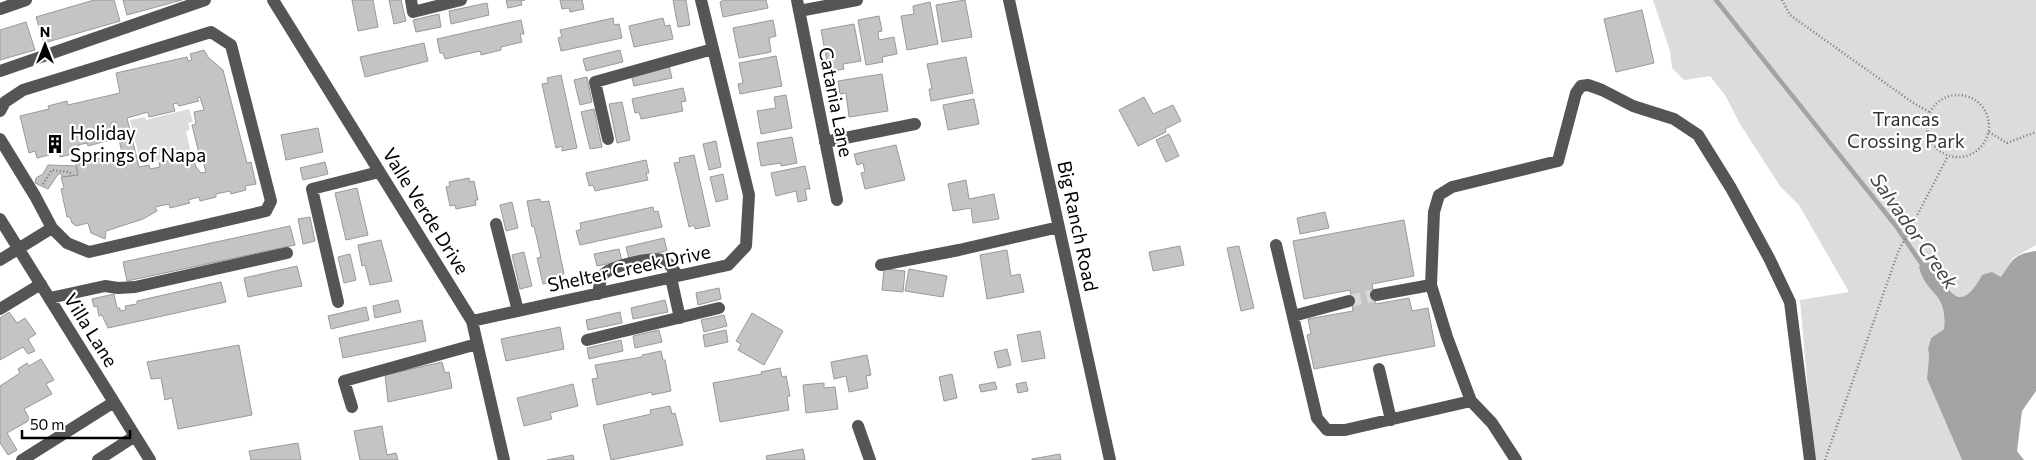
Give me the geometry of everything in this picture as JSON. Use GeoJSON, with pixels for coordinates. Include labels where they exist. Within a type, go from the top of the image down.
{"type":"FeatureCollection","features":[{"type":"Feature","properties":{"kind":"street"},"geometry":{"type":"LineString","coordinates":[[0,9],[26,0]]}},
{"type":"Feature","properties":{"kind":"street"},"geometry":{"type":"LineString","coordinates":[[0,71],[205,0]]}},
{"type":"Feature","properties":{"kind":"street","name":"Valle Verde Drive"},"geometry":{"type":"LineString","coordinates":[[273,0],[472,321],[504,460]]}},
{"type":"Feature","properties":{"kind":"street"},"geometry":{"type":"LineString","coordinates":[[411,0],[413,12],[461,0]]}},
{"type":"Feature","properties":{"kind":"street","name":"Shelter Creek Drive"},"geometry":{"type":"LineString","coordinates":[[472,321],[728,265],[746,246],[749,195],[701,0]]}},
{"type":"Feature","properties":{"kind":"street","name":"Catania Lane"},"geometry":{"type":"LineString","coordinates":[[837,200],[798,6],[857,0]]}},
{"type":"Feature","properties":{"kind":"street","name":"Big Ranch Road"},"geometry":{"type":"LineString","coordinates":[[1009,0],[1110,460]]}},
{"type":"Feature","properties":{"kind":"street"},"geometry":{"type":"LineString","coordinates":[[0,111],[5,102],[23,90],[211,32],[231,46],[271,201],[266,211],[89,252],[67,243],[52,228],[0,139]]}},
{"type":"Feature","properties":{"kind":"street"},"geometry":{"type":"LineString","coordinates":[[608,139],[595,82],[713,49]]}},
{"type":"Feature","properties":{"kind":"street"},"geometry":{"type":"LineString","coordinates":[[1516,460],[1492,423],[1471,402],[1447,337],[1431,285],[1434,212],[1439,195],[1452,187],[1558,161],[1576,93],[1581,86],[1588,85],[1633,106],[1674,119],[1698,135],[1731,188],[1790,302],[1810,460]]}},
{"type":"Feature","properties":{"kind":"street"},"geometry":{"type":"LineString","coordinates":[[825,142],[915,124]]}},
{"type":"Feature","properties":{"kind":"street"},"geometry":{"type":"LineString","coordinates":[[338,302],[312,190],[379,172]]}},
{"type":"Feature","properties":{"kind":"street","name":"Villa Lane"},"geometry":{"type":"LineString","coordinates":[[0,219],[150,460]]}},
{"type":"Feature","properties":{"kind":"street"},"geometry":{"type":"LineString","coordinates":[[496,224],[518,311]]}},
{"type":"Feature","properties":{"kind":"street"},"geometry":{"type":"LineString","coordinates":[[881,265],[959,250],[1059,227]]}},
{"type":"Feature","properties":{"kind":"street"},"geometry":{"type":"LineString","coordinates":[[0,260],[52,228]]}},
{"type":"Feature","properties":{"kind":"street"},"geometry":{"type":"LineString","coordinates":[[1276,245],[1317,418],[1327,430],[1345,430],[1471,402]]}},
{"type":"Feature","properties":{"kind":"street"},"geometry":{"type":"LineString","coordinates":[[50,298],[105,286],[118,288],[135,287],[287,253]]}},
{"type":"Feature","properties":{"kind":"street"},"geometry":{"type":"LineString","coordinates":[[598,294],[604,274],[612,268],[650,259],[661,259],[669,263],[674,277],[680,318]]}},
{"type":"Feature","properties":{"kind":"street"},"geometry":{"type":"LineString","coordinates":[[0,309],[41,284]]}},
{"type":"Feature","properties":{"kind":"street"},"geometry":{"type":"LineString","coordinates":[[1376,296],[1431,285]]}},
{"type":"Feature","properties":{"kind":"street"},"geometry":{"type":"LineString","coordinates":[[1293,316],[1349,301]]}},
{"type":"Feature","properties":{"kind":"street"},"geometry":{"type":"LineString","coordinates":[[587,340],[719,308]]}},
{"type":"Feature","properties":{"kind":"street"},"geometry":{"type":"LineString","coordinates":[[352,406],[344,381],[477,344]]}},
{"type":"Feature","properties":{"kind":"street"},"geometry":{"type":"LineString","coordinates":[[1379,369],[1390,420]]}},
{"type":"Feature","properties":{"kind":"street"},"geometry":{"type":"LineString","coordinates":[[22,460],[114,402]]}},
{"type":"Feature","properties":{"kind":"street"},"geometry":{"type":"LineString","coordinates":[[858,426],[870,460]]}},
{"type":"Feature","properties":{"kind":"street"},"geometry":{"type":"LineString","coordinates":[[98,460],[135,436]]}},
{"type":"Feature","properties":{"kind":"path"},"geometry":{"type":"LineString","coordinates":[[1782,0],[1790,15],[1912,102],[1929,112]]}},
{"type":"Feature","properties":{"kind":"path"},"geometry":{"type":"LineString","coordinates":[[1959,95],[1976,100],[1987,114],[1989,132],[1981,148],[1965,157],[1948,156],[1933,146],[1926,130],[1929,112],[1942,99],[1959,95]]}},
{"type":"Feature","properties":{"kind":"path"},"geometry":{"type":"LineString","coordinates":[[1989,132],[2007,143],[2036,132]]}},
{"type":"Feature","properties":{"kind":"path"},"geometry":{"type":"LineString","coordinates":[[1825,460],[1898,252],[1948,156]]}},
{"type":"Feature","properties":{"kind":"path"},"geometry":{"type":"LineString","coordinates":[[35,196],[52,170],[70,172],[74,175]]}},
{"type":"Feature","properties":{"kind":"green space","name":"Trancas Crossing Park"},"geometry":{"type":"Polygon","coordinates":[[[1653,0],[2036,0],[2036,245],[2013,258],[2001,277],[1982,275],[1975,288],[1968,295],[1960,297],[1955,295],[1945,314],[1944,329],[1931,338],[1928,349],[1927,379],[1962,460],[1805,460],[1813,449],[1800,300],[1849,292],[1799,205],[1780,186],[1740,124],[1725,95],[1710,76],[1684,80],[1672,68],[1670,51],[1653,0]]]}},
{"type":"Feature","properties":{"kind":"green space"},"geometry":{"type":"Polygon","coordinates":[[[189,109],[193,122],[188,123],[190,130],[186,131],[191,153],[141,164],[130,120],[145,117],[146,120],[189,109]]]}},
{"type":"Feature","properties":{"kind":"shaded area"},"geometry":{"type":"Polygon","coordinates":[[[2036,251],[2036,391],[2022,411],[2017,451],[2024,460],[1962,460],[1927,379],[1928,349],[1931,338],[1944,329],[1944,317],[1940,300],[1926,284],[1919,267],[1926,261],[1931,264],[1951,292],[1962,297],[1971,292],[1982,275],[1992,272],[2001,277],[2015,258],[2036,251]]]}},
{"type":"Feature","properties":{"kind":"building"},"geometry":{"type":"Polygon","coordinates":[[[94,0],[114,0],[120,21],[44,43],[36,17],[94,0]]]}},
{"type":"Feature","properties":{"kind":"building"},"geometry":{"type":"Polygon","coordinates":[[[123,0],[182,0],[127,15],[123,0]]]}},
{"type":"Feature","properties":{"kind":"building"},"geometry":{"type":"Polygon","coordinates":[[[352,0],[373,0],[378,27],[358,31],[352,0]]]}},
{"type":"Feature","properties":{"kind":"building"},"geometry":{"type":"Polygon","coordinates":[[[389,0],[401,0],[406,21],[394,24],[389,0]]]}},
{"type":"Feature","properties":{"kind":"building"},"geometry":{"type":"Polygon","coordinates":[[[506,0],[525,0],[521,1],[522,5],[508,8],[506,0]]]}},
{"type":"Feature","properties":{"kind":"building"},"geometry":{"type":"Polygon","coordinates":[[[560,0],[582,0],[584,9],[570,12],[569,8],[562,9],[560,0]]]}},
{"type":"Feature","properties":{"kind":"building"},"geometry":{"type":"Polygon","coordinates":[[[673,0],[686,0],[690,25],[678,27],[673,0]]]}},
{"type":"Feature","properties":{"kind":"building"},"geometry":{"type":"Polygon","coordinates":[[[724,0],[766,0],[768,8],[723,17],[720,2],[724,0]]]}},
{"type":"Feature","properties":{"kind":"building"},"geometry":{"type":"Polygon","coordinates":[[[965,0],[972,37],[942,42],[936,5],[965,0]]]}},
{"type":"Feature","properties":{"kind":"building"},"geometry":{"type":"Polygon","coordinates":[[[930,2],[938,44],[907,50],[901,16],[914,14],[913,6],[930,2]]]}},
{"type":"Feature","properties":{"kind":"building"},"geometry":{"type":"Polygon","coordinates":[[[487,3],[489,15],[451,24],[449,11],[487,3]]]}},
{"type":"Feature","properties":{"kind":"building"},"geometry":{"type":"Polygon","coordinates":[[[1642,10],[1654,63],[1616,72],[1604,19],[1642,10]]]}},
{"type":"Feature","properties":{"kind":"building"},"geometry":{"type":"Polygon","coordinates":[[[439,14],[441,27],[416,32],[413,20],[439,14]]]}},
{"type":"Feature","properties":{"kind":"building"},"geometry":{"type":"Polygon","coordinates":[[[879,16],[882,31],[878,32],[879,40],[894,37],[897,54],[882,57],[883,62],[866,65],[858,20],[879,16]]]}},
{"type":"Feature","properties":{"kind":"building"},"geometry":{"type":"Polygon","coordinates":[[[613,18],[614,25],[619,24],[622,38],[561,51],[558,38],[562,37],[560,30],[613,18]]]}},
{"type":"Feature","properties":{"kind":"building"},"geometry":{"type":"Polygon","coordinates":[[[663,18],[665,26],[670,25],[673,39],[634,47],[629,26],[663,18]]]}},
{"type":"Feature","properties":{"kind":"building"},"geometry":{"type":"Polygon","coordinates":[[[521,20],[524,34],[520,34],[522,42],[501,47],[501,50],[481,55],[480,51],[445,59],[443,53],[440,53],[437,39],[521,20]]]}},
{"type":"Feature","properties":{"kind":"building"},"geometry":{"type":"Polygon","coordinates":[[[773,20],[776,36],[769,38],[771,52],[739,58],[733,28],[773,20]]]}},
{"type":"Feature","properties":{"kind":"building"},"geometry":{"type":"Polygon","coordinates":[[[26,22],[35,50],[0,60],[0,30],[26,22]]]}},
{"type":"Feature","properties":{"kind":"building"},"geometry":{"type":"Polygon","coordinates":[[[854,24],[861,61],[843,64],[844,69],[829,72],[821,30],[854,24]]]}},
{"type":"Feature","properties":{"kind":"building"},"geometry":{"type":"Polygon","coordinates":[[[424,43],[428,61],[365,77],[360,57],[424,43]]]}},
{"type":"Feature","properties":{"kind":"building","name":"Holiday Springs of Napa"},"geometry":{"type":"Polygon","coordinates":[[[204,50],[208,57],[223,70],[247,163],[251,162],[256,184],[245,186],[246,190],[231,194],[230,191],[216,194],[216,197],[200,201],[199,197],[188,200],[190,203],[170,208],[169,204],[155,207],[157,211],[143,219],[106,231],[105,239],[91,233],[88,223],[76,226],[72,223],[70,217],[67,217],[61,189],[64,188],[61,177],[78,175],[76,164],[122,153],[115,121],[111,123],[114,135],[109,137],[110,140],[88,146],[87,143],[78,145],[80,152],[60,157],[59,152],[52,154],[52,150],[47,151],[49,155],[37,158],[35,151],[29,153],[20,116],[49,109],[48,106],[67,101],[68,105],[120,93],[116,73],[187,57],[188,61],[192,60],[190,54],[204,50]],[[200,97],[197,98],[199,101],[179,106],[177,103],[173,104],[175,111],[149,117],[148,112],[127,118],[139,167],[149,165],[150,169],[160,167],[159,163],[179,158],[180,163],[187,162],[188,165],[195,163],[201,173],[206,172],[202,158],[200,158],[192,125],[196,124],[194,112],[204,110],[200,97]]]}},
{"type":"Feature","properties":{"kind":"building"},"geometry":{"type":"Polygon","coordinates":[[[620,50],[623,62],[586,71],[583,59],[620,50]]]}},
{"type":"Feature","properties":{"kind":"building"},"geometry":{"type":"Polygon","coordinates":[[[776,56],[782,86],[740,94],[738,84],[743,83],[739,63],[776,56]]]}},
{"type":"Feature","properties":{"kind":"building"},"geometry":{"type":"Polygon","coordinates":[[[966,57],[973,93],[931,101],[929,89],[932,89],[927,64],[966,57]]]}},
{"type":"Feature","properties":{"kind":"building"},"geometry":{"type":"Polygon","coordinates":[[[669,66],[672,78],[634,86],[631,74],[669,66]]]}},
{"type":"Feature","properties":{"kind":"building"},"geometry":{"type":"Polygon","coordinates":[[[882,74],[888,111],[849,117],[846,93],[840,94],[838,81],[882,74]]]}},
{"type":"Feature","properties":{"kind":"building"},"geometry":{"type":"Polygon","coordinates":[[[561,75],[577,148],[562,151],[562,146],[556,148],[542,84],[548,83],[547,78],[561,75]]]}},
{"type":"Feature","properties":{"kind":"building"},"geometry":{"type":"Polygon","coordinates":[[[587,77],[592,102],[580,105],[574,80],[587,77]]]}},
{"type":"Feature","properties":{"kind":"building"},"geometry":{"type":"Polygon","coordinates":[[[683,88],[686,101],[681,102],[683,111],[641,119],[639,112],[635,113],[632,99],[683,88]]]}},
{"type":"Feature","properties":{"kind":"building"},"geometry":{"type":"Polygon","coordinates":[[[786,95],[792,128],[761,134],[757,111],[776,108],[774,97],[786,95]]]}},
{"type":"Feature","properties":{"kind":"building"},"geometry":{"type":"Polygon","coordinates":[[[1144,97],[1153,114],[1173,105],[1181,121],[1165,129],[1166,132],[1138,146],[1119,110],[1144,97]]]}},
{"type":"Feature","properties":{"kind":"building"},"geometry":{"type":"Polygon","coordinates":[[[974,99],[979,124],[948,130],[943,105],[974,99]]]}},
{"type":"Feature","properties":{"kind":"building"},"geometry":{"type":"Polygon","coordinates":[[[622,102],[630,140],[617,143],[609,104],[622,102]]]}},
{"type":"Feature","properties":{"kind":"building"},"geometry":{"type":"Polygon","coordinates":[[[594,109],[602,147],[590,149],[581,112],[594,109]]]}},
{"type":"Feature","properties":{"kind":"building"},"geometry":{"type":"Polygon","coordinates":[[[318,128],[323,152],[286,160],[281,135],[318,128]]]}},
{"type":"Feature","properties":{"kind":"building"},"geometry":{"type":"Polygon","coordinates":[[[1169,134],[1179,156],[1166,162],[1156,140],[1169,134]]]}},
{"type":"Feature","properties":{"kind":"building"},"geometry":{"type":"Polygon","coordinates":[[[792,137],[797,163],[781,166],[781,163],[761,166],[757,143],[792,137]]]}},
{"type":"Feature","properties":{"kind":"building"},"geometry":{"type":"Polygon","coordinates":[[[716,141],[721,167],[709,170],[703,144],[716,141]]]}},
{"type":"Feature","properties":{"kind":"building"},"geometry":{"type":"Polygon","coordinates":[[[896,145],[905,180],[865,189],[861,173],[865,172],[863,163],[857,165],[854,154],[896,145]]]}},
{"type":"Feature","properties":{"kind":"building"},"geometry":{"type":"Polygon","coordinates":[[[694,155],[710,226],[695,229],[694,225],[689,227],[674,163],[680,162],[679,158],[694,155]]]}},
{"type":"Feature","properties":{"kind":"building"},"geometry":{"type":"Polygon","coordinates":[[[646,160],[649,173],[646,173],[648,180],[595,191],[593,185],[589,186],[586,173],[646,160]]]}},
{"type":"Feature","properties":{"kind":"building"},"geometry":{"type":"Polygon","coordinates":[[[325,162],[328,174],[303,180],[300,168],[325,162]]]}},
{"type":"Feature","properties":{"kind":"building"},"geometry":{"type":"Polygon","coordinates":[[[48,165],[76,166],[78,175],[64,177],[59,173],[48,189],[35,183],[36,178],[43,174],[48,165]]]}},
{"type":"Feature","properties":{"kind":"building"},"geometry":{"type":"Polygon","coordinates":[[[805,166],[810,189],[805,189],[807,200],[798,202],[796,191],[776,196],[771,173],[805,166]]]}},
{"type":"Feature","properties":{"kind":"building"},"geometry":{"type":"Polygon","coordinates":[[[723,174],[728,199],[716,202],[710,177],[723,174]]]}},
{"type":"Feature","properties":{"kind":"building"},"geometry":{"type":"Polygon","coordinates":[[[469,178],[470,182],[474,181],[478,200],[475,200],[476,205],[456,209],[455,205],[450,206],[446,187],[450,186],[449,182],[469,178]]]}},
{"type":"Feature","properties":{"kind":"building"},"geometry":{"type":"Polygon","coordinates":[[[966,180],[969,199],[994,194],[999,219],[973,223],[971,208],[953,211],[948,184],[966,180]]]}},
{"type":"Feature","properties":{"kind":"building"},"geometry":{"type":"Polygon","coordinates":[[[357,188],[368,235],[346,240],[335,193],[357,188]]]}},
{"type":"Feature","properties":{"kind":"building"},"geometry":{"type":"Polygon","coordinates":[[[540,199],[541,202],[549,201],[564,274],[557,276],[558,280],[543,284],[537,258],[541,257],[527,201],[540,199]]]}},
{"type":"Feature","properties":{"kind":"building"},"geometry":{"type":"Polygon","coordinates":[[[512,202],[518,228],[506,231],[500,205],[512,202]]]}},
{"type":"Feature","properties":{"kind":"building"},"geometry":{"type":"Polygon","coordinates":[[[653,207],[654,212],[658,211],[662,227],[580,245],[576,231],[581,229],[580,223],[653,207]]]}},
{"type":"Feature","properties":{"kind":"building"},"geometry":{"type":"Polygon","coordinates":[[[1325,212],[1329,228],[1300,234],[1297,218],[1325,212]]]}},
{"type":"Feature","properties":{"kind":"building"},"geometry":{"type":"Polygon","coordinates":[[[310,217],[315,241],[303,244],[298,219],[310,217]]]}},
{"type":"Feature","properties":{"kind":"building"},"geometry":{"type":"Polygon","coordinates":[[[1404,220],[1414,276],[1372,284],[1376,304],[1409,298],[1412,311],[1428,308],[1435,346],[1314,369],[1307,335],[1311,334],[1308,319],[1353,311],[1350,290],[1304,299],[1293,241],[1404,220]]]}},
{"type":"Feature","properties":{"kind":"building"},"geometry":{"type":"Polygon","coordinates":[[[290,226],[295,245],[127,281],[123,262],[290,226]]]}},
{"type":"Feature","properties":{"kind":"building"},"geometry":{"type":"Polygon","coordinates":[[[664,238],[667,251],[629,259],[626,247],[664,238]]]}},
{"type":"Feature","properties":{"kind":"building"},"geometry":{"type":"Polygon","coordinates":[[[381,240],[392,281],[370,285],[365,265],[362,266],[358,245],[381,240]]]}},
{"type":"Feature","properties":{"kind":"building"},"geometry":{"type":"Polygon","coordinates":[[[1180,246],[1184,265],[1153,271],[1149,252],[1180,246]]]}},
{"type":"Feature","properties":{"kind":"building"},"geometry":{"type":"Polygon","coordinates":[[[1239,246],[1254,308],[1241,311],[1227,248],[1239,246]]]}},
{"type":"Feature","properties":{"kind":"building"},"geometry":{"type":"Polygon","coordinates":[[[619,249],[622,261],[597,266],[594,254],[619,249]]]}},
{"type":"Feature","properties":{"kind":"building"},"geometry":{"type":"Polygon","coordinates":[[[1007,250],[1011,276],[1020,274],[1024,292],[987,299],[980,255],[1007,250]]]}},
{"type":"Feature","properties":{"kind":"building"},"geometry":{"type":"Polygon","coordinates":[[[524,252],[532,286],[520,289],[512,255],[524,252]]]}},
{"type":"Feature","properties":{"kind":"building"},"geometry":{"type":"Polygon","coordinates":[[[350,254],[356,280],[344,283],[338,257],[350,254]]]}},
{"type":"Feature","properties":{"kind":"building"},"geometry":{"type":"Polygon","coordinates":[[[297,266],[302,286],[248,297],[244,278],[297,266]]]}},
{"type":"Feature","properties":{"kind":"building"},"geometry":{"type":"Polygon","coordinates":[[[884,269],[905,271],[903,292],[882,290],[884,269]]]}},
{"type":"Feature","properties":{"kind":"building"},"geometry":{"type":"Polygon","coordinates":[[[909,269],[947,276],[943,297],[905,291],[909,269]]]}},
{"type":"Feature","properties":{"kind":"building"},"geometry":{"type":"Polygon","coordinates":[[[221,282],[226,302],[108,328],[102,315],[99,316],[97,306],[94,307],[92,299],[114,294],[117,308],[120,308],[120,311],[126,310],[125,306],[137,304],[137,301],[221,282]]]}},
{"type":"Feature","properties":{"kind":"building"},"geometry":{"type":"Polygon","coordinates":[[[719,288],[721,299],[698,305],[696,293],[719,288]]]}},
{"type":"Feature","properties":{"kind":"building"},"geometry":{"type":"Polygon","coordinates":[[[398,300],[401,312],[375,318],[373,306],[398,300]]]}},
{"type":"Feature","properties":{"kind":"building"},"geometry":{"type":"Polygon","coordinates":[[[665,300],[668,312],[633,319],[631,308],[665,300]]]}},
{"type":"Feature","properties":{"kind":"building"},"geometry":{"type":"Polygon","coordinates":[[[366,307],[369,320],[331,329],[328,316],[366,307]]]}},
{"type":"Feature","properties":{"kind":"building"},"geometry":{"type":"Polygon","coordinates":[[[9,312],[17,323],[25,318],[36,334],[28,339],[35,351],[28,354],[23,347],[0,360],[0,318],[9,312]]]}},
{"type":"Feature","properties":{"kind":"building"},"geometry":{"type":"Polygon","coordinates":[[[620,312],[622,323],[588,330],[586,320],[620,312]]]}},
{"type":"Feature","properties":{"kind":"building"},"geometry":{"type":"Polygon","coordinates":[[[752,313],[783,331],[764,365],[738,350],[741,344],[736,341],[752,313]]]}},
{"type":"Feature","properties":{"kind":"building"},"geometry":{"type":"Polygon","coordinates":[[[724,315],[727,326],[704,332],[701,320],[724,315]]]}},
{"type":"Feature","properties":{"kind":"building"},"geometry":{"type":"Polygon","coordinates":[[[422,320],[426,341],[343,358],[339,338],[422,320]]]}},
{"type":"Feature","properties":{"kind":"building"},"geometry":{"type":"Polygon","coordinates":[[[560,327],[564,349],[506,361],[501,339],[560,327]]]}},
{"type":"Feature","properties":{"kind":"building"},"geometry":{"type":"Polygon","coordinates":[[[659,330],[662,342],[635,348],[633,336],[659,330]]]}},
{"type":"Feature","properties":{"kind":"building"},"geometry":{"type":"Polygon","coordinates":[[[726,330],[728,342],[705,347],[703,335],[726,330]]]}},
{"type":"Feature","properties":{"kind":"building"},"geometry":{"type":"Polygon","coordinates":[[[1040,331],[1045,358],[1022,362],[1017,335],[1040,331]]]}},
{"type":"Feature","properties":{"kind":"building"},"geometry":{"type":"Polygon","coordinates":[[[621,340],[623,351],[589,359],[587,348],[621,340]]]}},
{"type":"Feature","properties":{"kind":"building"},"geometry":{"type":"Polygon","coordinates":[[[239,345],[252,415],[178,429],[172,398],[165,400],[161,378],[151,379],[147,362],[239,345]]]}},
{"type":"Feature","properties":{"kind":"building"},"geometry":{"type":"Polygon","coordinates":[[[1007,349],[1011,365],[998,368],[994,352],[1007,349]]]}},
{"type":"Feature","properties":{"kind":"building"},"geometry":{"type":"Polygon","coordinates":[[[661,351],[663,360],[665,360],[671,391],[652,395],[652,392],[597,405],[592,379],[598,378],[595,365],[642,357],[642,355],[661,351]]]}},
{"type":"Feature","properties":{"kind":"building"},"geometry":{"type":"Polygon","coordinates":[[[867,355],[871,375],[866,376],[868,388],[849,392],[846,376],[834,379],[831,362],[867,355]]]}},
{"type":"Feature","properties":{"kind":"building"},"geometry":{"type":"Polygon","coordinates":[[[41,359],[54,380],[46,384],[52,394],[24,409],[30,420],[7,433],[17,450],[8,455],[0,443],[0,386],[20,373],[18,369],[27,363],[29,366],[41,359]]]}},
{"type":"Feature","properties":{"kind":"building"},"geometry":{"type":"Polygon","coordinates":[[[442,362],[445,373],[449,372],[452,388],[388,402],[385,375],[442,362]]]}},
{"type":"Feature","properties":{"kind":"building"},"geometry":{"type":"Polygon","coordinates":[[[780,368],[782,377],[786,376],[790,396],[787,397],[789,410],[720,422],[713,383],[762,374],[761,372],[780,368]]]}},
{"type":"Feature","properties":{"kind":"building"},"geometry":{"type":"Polygon","coordinates":[[[952,374],[957,398],[944,401],[939,377],[952,374]]]}},
{"type":"Feature","properties":{"kind":"building"},"geometry":{"type":"Polygon","coordinates":[[[995,382],[997,389],[981,392],[979,385],[995,382]]]}},
{"type":"Feature","properties":{"kind":"building"},"geometry":{"type":"Polygon","coordinates":[[[1026,382],[1028,391],[1018,393],[1016,384],[1026,382]]]}},
{"type":"Feature","properties":{"kind":"building"},"geometry":{"type":"Polygon","coordinates":[[[824,383],[824,388],[835,387],[838,409],[806,413],[803,385],[824,383]]]}},
{"type":"Feature","properties":{"kind":"building"},"geometry":{"type":"Polygon","coordinates":[[[573,384],[578,406],[550,413],[552,419],[524,426],[517,398],[573,384]]]}},
{"type":"Feature","properties":{"kind":"building"},"geometry":{"type":"Polygon","coordinates":[[[670,406],[672,414],[675,413],[683,445],[611,460],[603,425],[651,414],[650,410],[670,406]]]}},
{"type":"Feature","properties":{"kind":"building"},"geometry":{"type":"Polygon","coordinates":[[[382,426],[387,455],[396,453],[398,460],[360,460],[354,431],[382,426]]]}},
{"type":"Feature","properties":{"kind":"building"},"geometry":{"type":"Polygon","coordinates":[[[298,443],[301,460],[251,460],[249,451],[298,443]]]}},
{"type":"Feature","properties":{"kind":"building"},"geometry":{"type":"Polygon","coordinates":[[[803,449],[805,460],[767,460],[766,456],[803,449]]]}},
{"type":"Feature","properties":{"kind":"building"},"geometry":{"type":"Polygon","coordinates":[[[1060,454],[1061,460],[1032,460],[1032,459],[1060,454]]]}},
{"type":"Feature","properties":{"kind":"building"},"geometry":{"type":"Polygon","coordinates":[[[573,455],[574,460],[547,460],[573,455]]]}},
{"type":"Feature","properties":{"kind":"waterway","name":"Salvador Creek"},"geometry":{"type":"LineString","coordinates":[[1716,0],[1896,226],[1925,269]]}},
{"type":"Feature","properties":{"kind":"tunnel"},"geometry":{"type":"LineString","coordinates":[[1349,301],[1376,295]]}},
{"type":"Feature","properties":{"kind":"place","name":"Holiday Springs of Napa"},"geometry":{"type":"Point","coordinates":[55,144]}}]}
